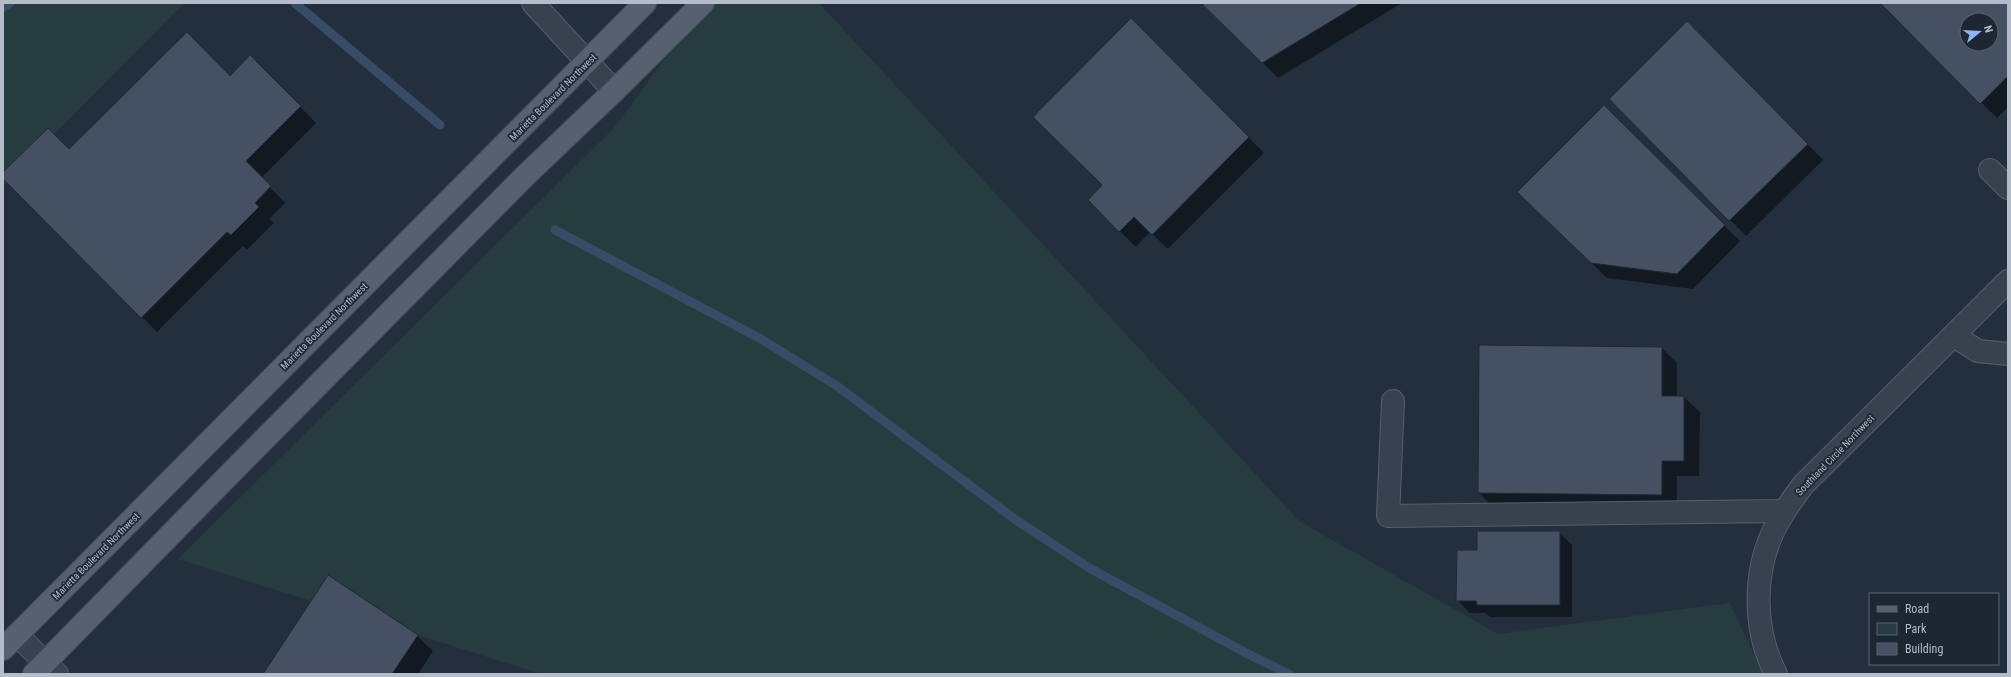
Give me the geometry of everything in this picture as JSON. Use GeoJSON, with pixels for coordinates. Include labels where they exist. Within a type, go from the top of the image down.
{"type":"FeatureCollection","features":[{"type":"Feature","properties":{"kind":"main road","name":"Marietta Boulevard Northwest"},"geometry":{"type":"LineString","coordinates":[[10,642],[645,3]]}},
{"type":"Feature","properties":{"kind":"main road"},"geometry":{"type":"LineString","coordinates":[[45,670],[226,477],[525,176],[703,3]]}},
{"type":"Feature","properties":{"kind":"street"},"geometry":{"type":"LineString","coordinates":[[533,3],[614,91]]}},
{"type":"Feature","properties":{"kind":"street"},"geometry":{"type":"LineString","coordinates":[[1990,170],[2008,188]]}},
{"type":"Feature","properties":{"kind":"street","name":"Southland Circle Northwest"},"geometry":{"type":"LineString","coordinates":[[1776,674],[1761,632],[1759,589],[1763,560],[1772,534],[1784,511],[1803,485],[2008,281]]}},
{"type":"Feature","properties":{"kind":"street"},"geometry":{"type":"LineString","coordinates":[[1954,336],[1978,351],[2008,354]]}},
{"type":"Feature","properties":{"kind":"street"},"geometry":{"type":"LineString","coordinates":[[1393,401],[1388,516],[1784,511]]}},
{"type":"Feature","properties":{"kind":"street"},"geometry":{"type":"LineString","coordinates":[[10,642],[45,670]]}},
{"type":"Feature","properties":{"kind":"green space"},"geometry":{"type":"Polygon","coordinates":[[[3,3],[184,3],[3,186],[3,3]]]}},
{"type":"Feature","properties":{"kind":"green space"},"geometry":{"type":"Polygon","coordinates":[[[706,3],[819,3],[1299,521],[1498,634],[1730,603],[1763,674],[541,674],[178,559],[614,128],[706,3]]]}},
{"type":"Feature","properties":{"kind":"building"},"geometry":{"type":"Polygon","coordinates":[[[1201,3],[1361,3],[1262,63],[1201,3]]]}},
{"type":"Feature","properties":{"kind":"building"},"geometry":{"type":"Polygon","coordinates":[[[1880,3],[2008,3],[2008,76],[1980,104],[1880,3]]]}},
{"type":"Feature","properties":{"kind":"building"},"geometry":{"type":"Polygon","coordinates":[[[1131,18],[1249,137],[1152,235],[1134,217],[1119,232],[1088,200],[1102,185],[1033,117],[1131,18]]]}},
{"type":"Feature","properties":{"kind":"building"},"geometry":{"type":"Polygon","coordinates":[[[1687,21],[1808,144],[1729,221],[1609,99],[1687,21]]]}},
{"type":"Feature","properties":{"kind":"building"},"geometry":{"type":"Polygon","coordinates":[[[187,32],[230,76],[250,55],[301,106],[246,161],[271,186],[255,203],[259,207],[231,235],[227,232],[141,318],[3,179],[3,172],[48,128],[69,149],[187,32]]]}},
{"type":"Feature","properties":{"kind":"building"},"geometry":{"type":"Polygon","coordinates":[[[1604,105],[1725,225],[1677,274],[1591,263],[1517,192],[1604,105]]]}},
{"type":"Feature","properties":{"kind":"building"},"geometry":{"type":"Polygon","coordinates":[[[1479,345],[1662,347],[1662,396],[1684,396],[1684,461],[1662,461],[1662,495],[1478,493],[1479,345]]]}},
{"type":"Feature","properties":{"kind":"building"},"geometry":{"type":"Polygon","coordinates":[[[1477,531],[1560,531],[1560,605],[1477,605],[1476,601],[1456,601],[1457,550],[1477,550],[1477,531]]]}},
{"type":"Feature","properties":{"kind":"building"},"geometry":{"type":"Polygon","coordinates":[[[328,575],[418,635],[392,674],[263,674],[328,575]]]}},
{"type":"Feature","properties":{"kind":"waterway"},"geometry":{"type":"LineString","coordinates":[[3,7],[10,3]]}},
{"type":"Feature","properties":{"kind":"waterway"},"geometry":{"type":"LineString","coordinates":[[295,3],[440,125]]}},
{"type":"Feature","properties":{"kind":"waterway"},"geometry":{"type":"LineString","coordinates":[[555,230],[761,339],[837,386],[1016,520],[1091,569],[1248,654],[1289,674]]}}]}
